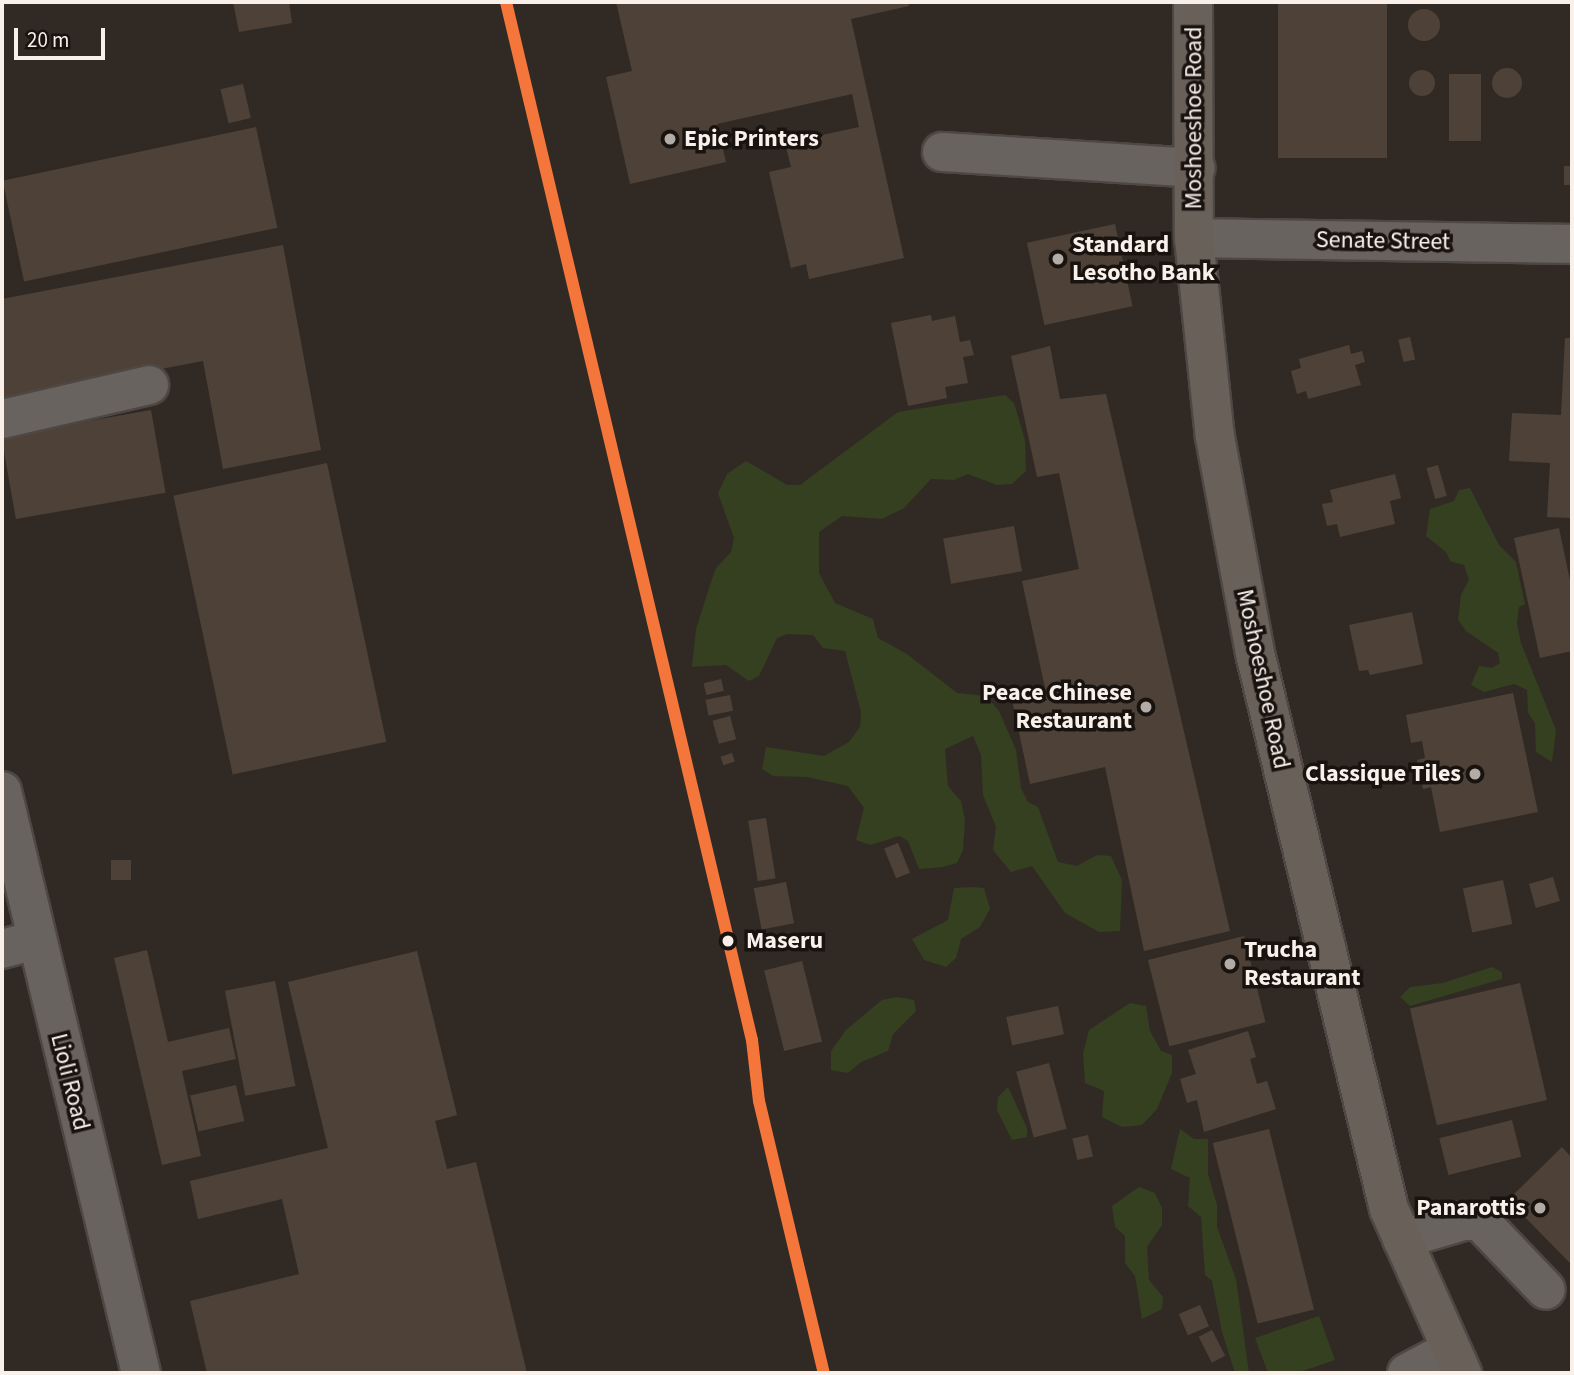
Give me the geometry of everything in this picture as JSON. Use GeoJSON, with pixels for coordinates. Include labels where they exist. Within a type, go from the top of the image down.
{"type":"FeatureCollection","features":[{"type":"Feature","properties":{"kind":"main road","name":"Moshoeshoe Road"},"geometry":{"type":"LineString","coordinates":[[1193,2],[1194,238],[1215,437],[1255,653],[1390,1209],[1456,1361]]}},
{"type":"Feature","properties":{"kind":"street"},"geometry":{"type":"LineString","coordinates":[[942,152],[1195,168]]}},
{"type":"Feature","properties":{"kind":"street","name":"Senate Street"},"geometry":{"type":"LineString","coordinates":[[1194,238],[1572,244]]}},
{"type":"Feature","properties":{"kind":"street"},"geometry":{"type":"LineString","coordinates":[[2,419],[149,385]]}},
{"type":"Feature","properties":{"kind":"street","name":"Lioli Road"},"geometry":{"type":"LineString","coordinates":[[2,791],[19,944],[141,1373]]}},
{"type":"Feature","properties":{"kind":"street"},"geometry":{"type":"LineString","coordinates":[[1402,1239],[1463,1221],[1480,1221],[1546,1290]]}},
{"type":"Feature","properties":{"kind":"street"},"geometry":{"type":"LineString","coordinates":[[1407,1373],[1456,1361]]}},
{"type":"Feature","properties":{"kind":"green space"},"geometry":{"type":"Polygon","coordinates":[[[1005,395],[1014,403],[1025,440],[1026,471],[1012,484],[997,485],[968,474],[954,480],[931,479],[904,508],[882,519],[842,516],[819,532],[819,573],[835,603],[873,619],[878,638],[907,654],[957,693],[986,696],[999,711],[1016,750],[1021,788],[1028,802],[1038,807],[1058,862],[1077,866],[1097,855],[1111,856],[1122,880],[1120,931],[1099,932],[1065,913],[1032,866],[1011,872],[993,850],[996,827],[983,795],[981,755],[973,736],[945,749],[948,786],[961,801],[965,820],[963,850],[957,863],[943,867],[919,869],[908,841],[899,836],[871,845],[856,840],[864,808],[848,786],[807,777],[773,776],[762,769],[766,747],[824,756],[849,742],[860,727],[861,712],[845,651],[823,648],[813,635],[787,634],[777,638],[759,676],[749,681],[726,665],[692,667],[696,629],[710,585],[716,568],[731,552],[734,538],[718,493],[727,474],[746,461],[787,485],[800,485],[898,412],[1005,395]]]}},
{"type":"Feature","properties":{"kind":"green space"},"geometry":{"type":"Polygon","coordinates":[[[1470,488],[1499,545],[1516,562],[1525,604],[1519,607],[1517,623],[1521,643],[1556,730],[1552,762],[1536,752],[1535,723],[1528,713],[1527,690],[1514,684],[1484,692],[1471,685],[1479,666],[1492,668],[1500,663],[1498,653],[1466,631],[1458,620],[1461,595],[1469,580],[1464,565],[1450,561],[1446,552],[1426,536],[1430,509],[1454,501],[1459,490],[1470,488]]]}},
{"type":"Feature","properties":{"kind":"green space"},"geometry":{"type":"Polygon","coordinates":[[[954,888],[984,888],[990,909],[980,927],[961,939],[956,958],[946,967],[924,960],[912,939],[948,920],[954,888]]]}},
{"type":"Feature","properties":{"kind":"green space"},"geometry":{"type":"Polygon","coordinates":[[[1492,967],[1502,972],[1502,979],[1410,1006],[1400,997],[1410,987],[1443,983],[1492,967]]]}},
{"type":"Feature","properties":{"kind":"green space"},"geometry":{"type":"Polygon","coordinates":[[[898,997],[914,1000],[916,1011],[893,1034],[888,1051],[861,1062],[848,1073],[831,1070],[831,1051],[846,1030],[882,1000],[898,997]]]}},
{"type":"Feature","properties":{"kind":"green space"},"geometry":{"type":"Polygon","coordinates":[[[1130,1003],[1146,1006],[1150,1031],[1161,1051],[1172,1055],[1172,1073],[1157,1109],[1142,1125],[1122,1127],[1102,1117],[1104,1091],[1085,1083],[1083,1054],[1089,1030],[1130,1003]]]}},
{"type":"Feature","properties":{"kind":"green space"},"geometry":{"type":"Polygon","coordinates":[[[1008,1087],[1027,1128],[1027,1137],[1012,1140],[997,1110],[998,1097],[1008,1087]]]}},
{"type":"Feature","properties":{"kind":"green space"},"geometry":{"type":"Polygon","coordinates":[[[1180,1129],[1194,1139],[1208,1139],[1208,1174],[1217,1205],[1217,1227],[1236,1279],[1249,1373],[1235,1373],[1222,1332],[1212,1281],[1205,1275],[1201,1217],[1188,1206],[1190,1178],[1171,1169],[1180,1129]]]}},
{"type":"Feature","properties":{"kind":"green space"},"geometry":{"type":"Polygon","coordinates":[[[1139,1187],[1155,1193],[1162,1208],[1162,1225],[1147,1247],[1149,1280],[1163,1297],[1162,1309],[1142,1319],[1135,1276],[1125,1263],[1125,1236],[1115,1227],[1112,1206],[1139,1187]]]}},
{"type":"Feature","properties":{"kind":"green space"},"geometry":{"type":"Polygon","coordinates":[[[1319,1316],[1335,1360],[1297,1373],[1268,1373],[1255,1338],[1319,1316]]]}},
{"type":"Feature","properties":{"kind":"building"},"geometry":{"type":"Polygon","coordinates":[[[233,2],[289,2],[292,23],[239,32],[233,2]]]}},
{"type":"Feature","properties":{"kind":"building","name":"Epic Printers"},"geometry":{"type":"Polygon","coordinates":[[[616,2],[908,2],[909,6],[851,19],[904,258],[809,279],[806,264],[791,268],[769,172],[791,167],[785,143],[859,127],[852,94],[717,124],[726,162],[630,184],[606,77],[632,71],[616,2]]]}},
{"type":"Feature","properties":{"kind":"building"},"geometry":{"type":"Polygon","coordinates":[[[1278,2],[1387,2],[1387,158],[1278,158],[1278,2]]]}},
{"type":"Feature","properties":{"kind":"building"},"geometry":{"type":"Polygon","coordinates":[[[1424,9],[1435,14],[1440,25],[1435,36],[1424,41],[1413,36],[1408,25],[1413,14],[1424,9]]]}},
{"type":"Feature","properties":{"kind":"building"},"geometry":{"type":"Polygon","coordinates":[[[1507,68],[1518,72],[1522,83],[1518,94],[1507,98],[1496,94],[1492,83],[1496,72],[1507,68]]]}},
{"type":"Feature","properties":{"kind":"building"},"geometry":{"type":"Polygon","coordinates":[[[1422,70],[1431,74],[1435,83],[1431,92],[1422,96],[1413,92],[1409,83],[1413,74],[1422,70]]]}},
{"type":"Feature","properties":{"kind":"building"},"geometry":{"type":"Polygon","coordinates":[[[1449,74],[1481,74],[1481,141],[1449,141],[1449,74]]]}},
{"type":"Feature","properties":{"kind":"building"},"geometry":{"type":"Polygon","coordinates":[[[243,84],[251,118],[228,123],[221,89],[243,84]]]}},
{"type":"Feature","properties":{"kind":"building"},"geometry":{"type":"Polygon","coordinates":[[[256,127],[277,228],[24,282],[3,181],[256,127]]]}},
{"type":"Feature","properties":{"kind":"building"},"geometry":{"type":"Polygon","coordinates":[[[1564,166],[1572,166],[1572,185],[1564,185],[1564,166]]]}},
{"type":"Feature","properties":{"kind":"building"},"geometry":{"type":"Polygon","coordinates":[[[1115,224],[1132,306],[1044,325],[1027,243],[1115,224]]]}},
{"type":"Feature","properties":{"kind":"building"},"geometry":{"type":"Polygon","coordinates":[[[283,245],[321,450],[223,469],[203,361],[2,399],[2,299],[283,245]]]}},
{"type":"Feature","properties":{"kind":"building"},"geometry":{"type":"Polygon","coordinates":[[[931,315],[932,321],[955,316],[960,342],[970,340],[974,355],[963,357],[968,383],[945,387],[947,398],[908,406],[891,323],[931,315]]]}},
{"type":"Feature","properties":{"kind":"building"},"geometry":{"type":"Polygon","coordinates":[[[1410,337],[1415,359],[1403,362],[1398,340],[1410,337]]]}},
{"type":"Feature","properties":{"kind":"building"},"geometry":{"type":"Polygon","coordinates":[[[1565,338],[1572,338],[1572,518],[1547,517],[1550,463],[1509,461],[1512,413],[1561,415],[1565,338]]]}},
{"type":"Feature","properties":{"kind":"building"},"geometry":{"type":"Polygon","coordinates":[[[1349,345],[1351,354],[1362,351],[1365,362],[1355,365],[1361,385],[1308,399],[1306,391],[1297,394],[1291,371],[1301,368],[1299,359],[1349,345]]]}},
{"type":"Feature","properties":{"kind":"building"},"geometry":{"type":"Polygon","coordinates":[[[1050,346],[1060,399],[1106,394],[1230,931],[1144,951],[1105,767],[1030,784],[1012,700],[1046,693],[1022,581],[1079,569],[1059,473],[1037,477],[1011,356],[1050,346]]]}},
{"type":"Feature","properties":{"kind":"building"},"geometry":{"type":"Polygon","coordinates":[[[151,410],[166,493],[16,519],[2,436],[151,410]]]}},
{"type":"Feature","properties":{"kind":"building"},"geometry":{"type":"Polygon","coordinates":[[[327,463],[386,742],[233,774],[173,496],[327,463]]]}},
{"type":"Feature","properties":{"kind":"building"},"geometry":{"type":"Polygon","coordinates":[[[1438,465],[1447,496],[1435,499],[1426,468],[1438,465]]]}},
{"type":"Feature","properties":{"kind":"building"},"geometry":{"type":"Polygon","coordinates":[[[1395,474],[1401,498],[1390,501],[1395,524],[1340,537],[1337,524],[1327,526],[1322,504],[1333,502],[1330,490],[1395,474]]]}},
{"type":"Feature","properties":{"kind":"building"},"geometry":{"type":"Polygon","coordinates":[[[1014,526],[1022,571],[951,584],[943,539],[1014,526]]]}},
{"type":"Feature","properties":{"kind":"building"},"geometry":{"type":"Polygon","coordinates":[[[1559,528],[1572,590],[1572,651],[1540,658],[1514,538],[1559,528]]]}},
{"type":"Feature","properties":{"kind":"building"},"geometry":{"type":"Polygon","coordinates":[[[1412,612],[1423,664],[1370,675],[1368,670],[1359,671],[1349,625],[1412,612]]]}},
{"type":"Feature","properties":{"kind":"building"},"geometry":{"type":"Polygon","coordinates":[[[721,679],[724,691],[706,695],[704,683],[721,679]]]}},
{"type":"Feature","properties":{"kind":"building","name":"Classique Tiles"},"geometry":{"type":"Polygon","coordinates":[[[1513,693],[1538,812],[1440,832],[1431,787],[1423,789],[1417,760],[1425,758],[1422,741],[1411,743],[1406,715],[1513,693]]]}},
{"type":"Feature","properties":{"kind":"building"},"geometry":{"type":"Polygon","coordinates":[[[730,695],[733,711],[709,715],[705,700],[730,695]]]}},
{"type":"Feature","properties":{"kind":"building"},"geometry":{"type":"Polygon","coordinates":[[[730,716],[736,739],[719,744],[713,721],[730,716]]]}},
{"type":"Feature","properties":{"kind":"building"},"geometry":{"type":"Polygon","coordinates":[[[732,753],[735,762],[723,765],[721,757],[732,753]]]}},
{"type":"Feature","properties":{"kind":"building"},"geometry":{"type":"Polygon","coordinates":[[[766,818],[776,878],[758,881],[748,821],[766,818]]]}},
{"type":"Feature","properties":{"kind":"building"},"geometry":{"type":"Polygon","coordinates":[[[898,843],[910,873],[896,878],[884,849],[898,843]]]}},
{"type":"Feature","properties":{"kind":"building"},"geometry":{"type":"Polygon","coordinates":[[[111,860],[131,860],[131,880],[111,880],[111,860]]]}},
{"type":"Feature","properties":{"kind":"building"},"geometry":{"type":"Polygon","coordinates":[[[1553,877],[1560,901],[1536,908],[1529,884],[1553,877]]]}},
{"type":"Feature","properties":{"kind":"building"},"geometry":{"type":"Polygon","coordinates":[[[1503,880],[1512,924],[1472,933],[1463,889],[1503,880]]]}},
{"type":"Feature","properties":{"kind":"building"},"geometry":{"type":"Polygon","coordinates":[[[786,882],[794,923],[762,930],[754,888],[786,882]]]}},
{"type":"Feature","properties":{"kind":"building"},"geometry":{"type":"Polygon","coordinates":[[[1244,936],[1266,1022],[1169,1046],[1148,960],[1244,936]]]}},
{"type":"Feature","properties":{"kind":"building"},"geometry":{"type":"Polygon","coordinates":[[[147,950],[168,1042],[229,1028],[236,1059],[182,1071],[201,1156],[162,1165],[114,958],[147,950]]]}},
{"type":"Feature","properties":{"kind":"building"},"geometry":{"type":"Polygon","coordinates":[[[417,951],[457,1115],[435,1121],[447,1169],[476,1162],[527,1373],[207,1373],[190,1301],[299,1274],[282,1199],[198,1219],[190,1181],[328,1148],[288,982],[417,951]]]}},
{"type":"Feature","properties":{"kind":"building"},"geometry":{"type":"Polygon","coordinates":[[[802,961],[822,1042],[784,1051],[764,970],[802,961]]]}},
{"type":"Feature","properties":{"kind":"building"},"geometry":{"type":"Polygon","coordinates":[[[275,981],[295,1086],[245,1096],[225,991],[275,981]]]}},
{"type":"Feature","properties":{"kind":"building"},"geometry":{"type":"Polygon","coordinates":[[[1520,983],[1547,1100],[1437,1125],[1410,1008],[1520,983]]]}},
{"type":"Feature","properties":{"kind":"building"},"geometry":{"type":"Polygon","coordinates":[[[1058,1006],[1064,1034],[1012,1045],[1006,1017],[1058,1006]]]}},
{"type":"Feature","properties":{"kind":"building"},"geometry":{"type":"Polygon","coordinates":[[[1248,1031],[1256,1057],[1250,1059],[1257,1084],[1267,1081],[1276,1109],[1204,1132],[1197,1100],[1187,1103],[1180,1079],[1196,1074],[1188,1050],[1248,1031]]]}},
{"type":"Feature","properties":{"kind":"building"},"geometry":{"type":"Polygon","coordinates":[[[1049,1063],[1067,1129],[1034,1137],[1016,1072],[1049,1063]]]}},
{"type":"Feature","properties":{"kind":"building"},"geometry":{"type":"Polygon","coordinates":[[[236,1085],[244,1121],[199,1132],[190,1096],[236,1085]]]}},
{"type":"Feature","properties":{"kind":"building"},"geometry":{"type":"Polygon","coordinates":[[[1512,1120],[1521,1157],[1448,1175],[1439,1138],[1512,1120]]]}},
{"type":"Feature","properties":{"kind":"building"},"geometry":{"type":"Polygon","coordinates":[[[1269,1129],[1314,1309],[1258,1324],[1213,1143],[1269,1129]]]}},
{"type":"Feature","properties":{"kind":"building"},"geometry":{"type":"Polygon","coordinates":[[[1088,1135],[1093,1156],[1077,1160],[1072,1139],[1088,1135]]]}},
{"type":"Feature","properties":{"kind":"building"},"geometry":{"type":"Polygon","coordinates":[[[1562,1147],[1572,1158],[1572,1265],[1508,1200],[1562,1147]]]}},
{"type":"Feature","properties":{"kind":"building"},"geometry":{"type":"Polygon","coordinates":[[[1200,1305],[1209,1326],[1188,1335],[1179,1314],[1200,1305]]]}},
{"type":"Feature","properties":{"kind":"building"},"geometry":{"type":"Polygon","coordinates":[[[1212,1330],[1225,1356],[1212,1363],[1199,1337],[1212,1330]]]}},
{"type":"Feature","properties":{"kind":"transit line"},"geometry":{"type":"LineString","coordinates":[[506,2],[752,1040],[759,1101],[824,1373]]}},
{"type":"Feature","properties":{"kind":"place","name":"Epic Printers"},"geometry":{"type":"Point","coordinates":[670,139]}},
{"type":"Feature","properties":{"kind":"place","name":"Standard Lesotho Bank"},"geometry":{"type":"Point","coordinates":[1058,259]}},
{"type":"Feature","properties":{"kind":"place","name":"Peace Chinese Restaurant"},"geometry":{"type":"Point","coordinates":[1146,707]}},
{"type":"Feature","properties":{"kind":"place","name":"Classique Tiles"},"geometry":{"type":"Point","coordinates":[1475,774]}},
{"type":"Feature","properties":{"kind":"place","name":"Maseru"},"geometry":{"type":"Point","coordinates":[728,941]}},
{"type":"Feature","properties":{"kind":"place","name":"Trucha Restaurant"},"geometry":{"type":"Point","coordinates":[1230,964]}},
{"type":"Feature","properties":{"kind":"place","name":"Panarottis"},"geometry":{"type":"Point","coordinates":[1540,1208]}}]}
